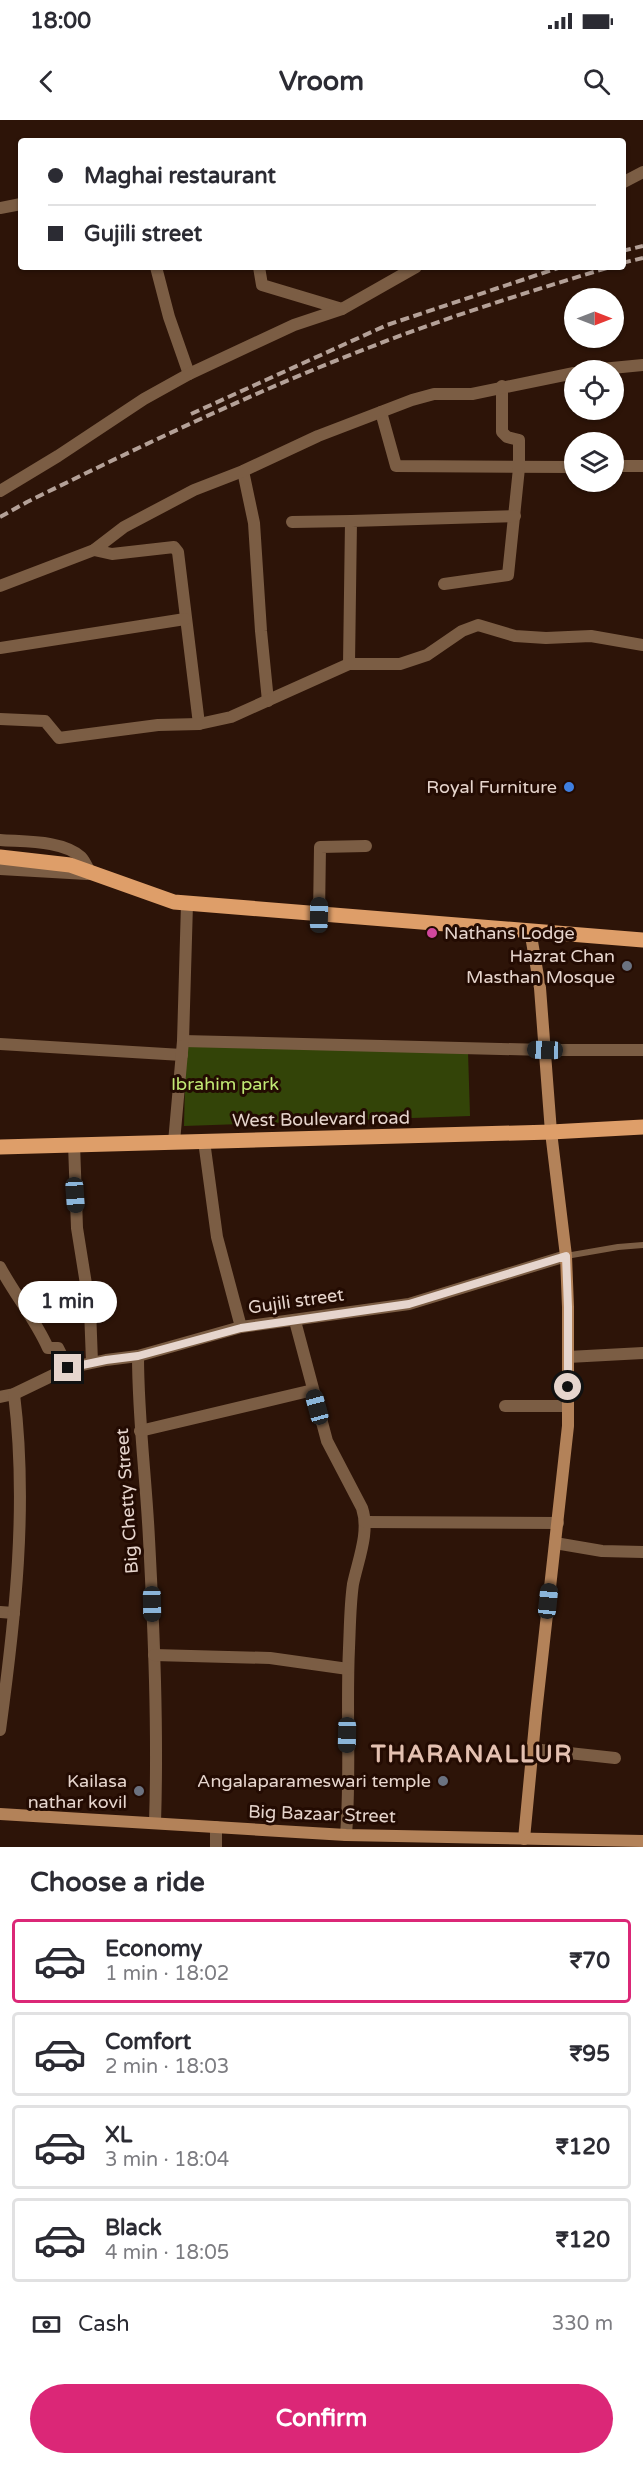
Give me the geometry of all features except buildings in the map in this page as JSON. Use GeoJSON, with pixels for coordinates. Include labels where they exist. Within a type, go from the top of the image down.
{"type":"FeatureCollection","features":[{"type":"Feature","properties":{"kind":"main road"},"geometry":{"type":"LineString","coordinates":[[0,857],[70,865],[174,902],[187,904],[643,940]]}},
{"type":"Feature","properties":{"kind":"main road","name":"West Boulevard road"},"geometry":{"type":"LineString","coordinates":[[0,1147],[551,1132],[643,1127]]}},
{"type":"Feature","properties":{"kind":"street"},"geometry":{"type":"LineString","coordinates":[[626,181],[643,172]]}},
{"type":"Feature","properties":{"kind":"street"},"geometry":{"type":"LineString","coordinates":[[0,208],[18,205]]}},
{"type":"Feature","properties":{"kind":"street"},"geometry":{"type":"LineString","coordinates":[[157,270],[169,317],[189,374]]}},
{"type":"Feature","properties":{"kind":"street"},"geometry":{"type":"LineString","coordinates":[[260,270],[262,285],[342,309]]}},
{"type":"Feature","properties":{"kind":"street"},"geometry":{"type":"LineString","coordinates":[[0,491],[144,399],[189,374],[294,325],[342,309],[411,270]]}},
{"type":"Feature","properties":{"kind":"street"},"geometry":{"type":"LineString","coordinates":[[624,367],[643,365]]}},
{"type":"Feature","properties":{"kind":"street"},"geometry":{"type":"LineString","coordinates":[[0,586],[94,550],[124,527],[184,495],[243,471],[318,436],[381,412],[434,394],[472,394],[564,375]]}},
{"type":"Feature","properties":{"kind":"street"},"geometry":{"type":"LineString","coordinates":[[444,584],[508,575],[519,468],[519,440],[507,437],[502,432],[502,386]]}},
{"type":"Feature","properties":{"kind":"street"},"geometry":{"type":"LineString","coordinates":[[381,412],[396,466],[564,467]]}},
{"type":"Feature","properties":{"kind":"street"},"geometry":{"type":"LineString","coordinates":[[624,466],[643,466]]}},
{"type":"Feature","properties":{"kind":"street"},"geometry":{"type":"LineString","coordinates":[[243,471],[254,523],[268,701]]}},
{"type":"Feature","properties":{"kind":"street"},"geometry":{"type":"LineString","coordinates":[[292,522],[515,516]]}},
{"type":"Feature","properties":{"kind":"street"},"geometry":{"type":"LineString","coordinates":[[349,664],[351,521]]}},
{"type":"Feature","properties":{"kind":"street"},"geometry":{"type":"LineString","coordinates":[[94,550],[112,554],[174,547],[178,552],[199,724]]}},
{"type":"Feature","properties":{"kind":"street"},"geometry":{"type":"LineString","coordinates":[[0,648],[185,619]]}},
{"type":"Feature","properties":{"kind":"street"},"geometry":{"type":"LineString","coordinates":[[0,719],[45,721],[59,738],[158,725],[199,724],[231,717],[349,664],[400,664],[427,655],[462,631],[478,625],[515,636],[546,638],[591,636],[643,645]]}},
{"type":"Feature","properties":{"kind":"street"},"geometry":{"type":"LineString","coordinates":[[0,840],[68,850],[81,858],[91,874]]}},
{"type":"Feature","properties":{"kind":"street"},"geometry":{"type":"LineString","coordinates":[[319,915],[320,847],[366,846]]}},
{"type":"Feature","properties":{"kind":"street"},"geometry":{"type":"LineString","coordinates":[[0,869],[91,874]]}},
{"type":"Feature","properties":{"kind":"street"},"geometry":{"type":"LineString","coordinates":[[174,1142],[183,1041],[187,904]]}},
{"type":"Feature","properties":{"kind":"street"},"geometry":{"type":"LineString","coordinates":[[525,1839],[532,1749],[568,1426],[566,1256],[551,1132],[540,988],[530,930]]}},
{"type":"Feature","properties":{"kind":"street"},"geometry":{"type":"LineString","coordinates":[[183,1041],[545,1050],[643,1050]]}},
{"type":"Feature","properties":{"kind":"street"},"geometry":{"type":"LineString","coordinates":[[0,1044],[182,1055]]}},
{"type":"Feature","properties":{"kind":"street"},"geometry":{"type":"LineString","coordinates":[[204,1141],[218,1237],[241,1328]]}},
{"type":"Feature","properties":{"kind":"street"},"geometry":{"type":"LineString","coordinates":[[74,1144],[78,1228],[90,1309],[92,1362]]}},
{"type":"Feature","properties":{"kind":"street","name":"Gujili street"},"geometry":{"type":"LineString","coordinates":[[0,1396],[14,1394],[68,1368],[92,1362],[138,1356],[241,1328],[409,1304],[566,1256]]}},
{"type":"Feature","properties":{"kind":"street"},"geometry":{"type":"LineString","coordinates":[[0,1267],[16,1298],[39,1329],[48,1348],[58,1348],[68,1368]]}},
{"type":"Feature","properties":{"kind":"street"},"geometry":{"type":"LineString","coordinates":[[295,1320],[327,1441],[362,1508],[365,1522],[352,1593],[348,1669],[346,1834]]}},
{"type":"Feature","properties":{"kind":"street"},"geometry":{"type":"LineString","coordinates":[[568,1357],[643,1353]]}},
{"type":"Feature","properties":{"kind":"street","name":"Big Chetty Street"},"geometry":{"type":"LineString","coordinates":[[138,1356],[157,1732],[155,1823]]}},
{"type":"Feature","properties":{"kind":"street"},"geometry":{"type":"LineString","coordinates":[[140,1431],[313,1390]]}},
{"type":"Feature","properties":{"kind":"street"},"geometry":{"type":"LineString","coordinates":[[0,1730],[18,1566],[20,1448],[14,1394]]}},
{"type":"Feature","properties":{"kind":"street"},"geometry":{"type":"LineString","coordinates":[[505,1406],[568,1406]]}},
{"type":"Feature","properties":{"kind":"street"},"geometry":{"type":"LineString","coordinates":[[365,1522],[558,1523]]}},
{"type":"Feature","properties":{"kind":"street"},"geometry":{"type":"LineString","coordinates":[[555,1543],[602,1551],[643,1552]]}},
{"type":"Feature","properties":{"kind":"street"},"geometry":{"type":"LineString","coordinates":[[0,1612],[14,1613]]}},
{"type":"Feature","properties":{"kind":"street"},"geometry":{"type":"LineString","coordinates":[[154,1655],[270,1658],[348,1669]]}},
{"type":"Feature","properties":{"kind":"street"},"geometry":{"type":"LineString","coordinates":[[532,1749],[615,1758]]}},
{"type":"Feature","properties":{"kind":"street","name":"Big Bazaar Street"},"geometry":{"type":"LineString","coordinates":[[0,1814],[429,1841],[525,1839],[550,1843],[643,1841]]}},
{"type":"Feature","properties":{"kind":"street"},"geometry":{"type":"LineString","coordinates":[[216,1827],[216,1847]]}},
{"type":"Feature","properties":{"kind":"lane"},"geometry":{"type":"LineString","coordinates":[[566,1256],[643,1245]]}},
{"type":"Feature","properties":{"kind":"green space","name":"Ibrahim park"},"geometry":{"type":"Polygon","coordinates":[[[186,1044],[468,1052],[470,1116],[184,1126],[186,1044]]]}},
{"type":"Feature","properties":{"kind":"railway"},"geometry":{"type":"LineString","coordinates":[[626,250],[643,246]]}},
{"type":"Feature","properties":{"kind":"railway"},"geometry":{"type":"LineString","coordinates":[[626,262],[643,258]]}},
{"type":"Feature","properties":{"kind":"railway"},"geometry":{"type":"LineString","coordinates":[[191,414],[387,325],[552,270]]}},
{"type":"Feature","properties":{"kind":"railway"},"geometry":{"type":"LineString","coordinates":[[0,517],[153,441],[324,365],[458,315],[600,270]]}},
{"type":"Feature","properties":{"kind":"place","name":"Royal Furniture"},"geometry":{"type":"Point","coordinates":[569,787]}},
{"type":"Feature","properties":{"kind":"place","name":"Nathans Lodge"},"geometry":{"type":"Point","coordinates":[432,933]}},
{"type":"Feature","properties":{"kind":"place","name":"Hazrat Chan Masthan Mosque"},"geometry":{"type":"Point","coordinates":[627,966]}},
{"type":"Feature","properties":{"kind":"place","name":"Angalaparameswari temple"},"geometry":{"type":"Point","coordinates":[443,1781]}},
{"type":"Feature","properties":{"kind":"place","name":"Kailasa nathar kovil"},"geometry":{"type":"Point","coordinates":[139,1791]}},
{"type":"Feature","properties":{"kind":"district","name":"THARANALLUR"},"geometry":{"type":"Point","coordinates":[472,1754]}},
{"type":"Feature","properties":{"kind":"route"},"geometry":{"type":"LineString","coordinates":[[68,1368],[92,1362],[138,1356],[241,1328],[409,1304],[566,1256],[568,1387]]}}]}
